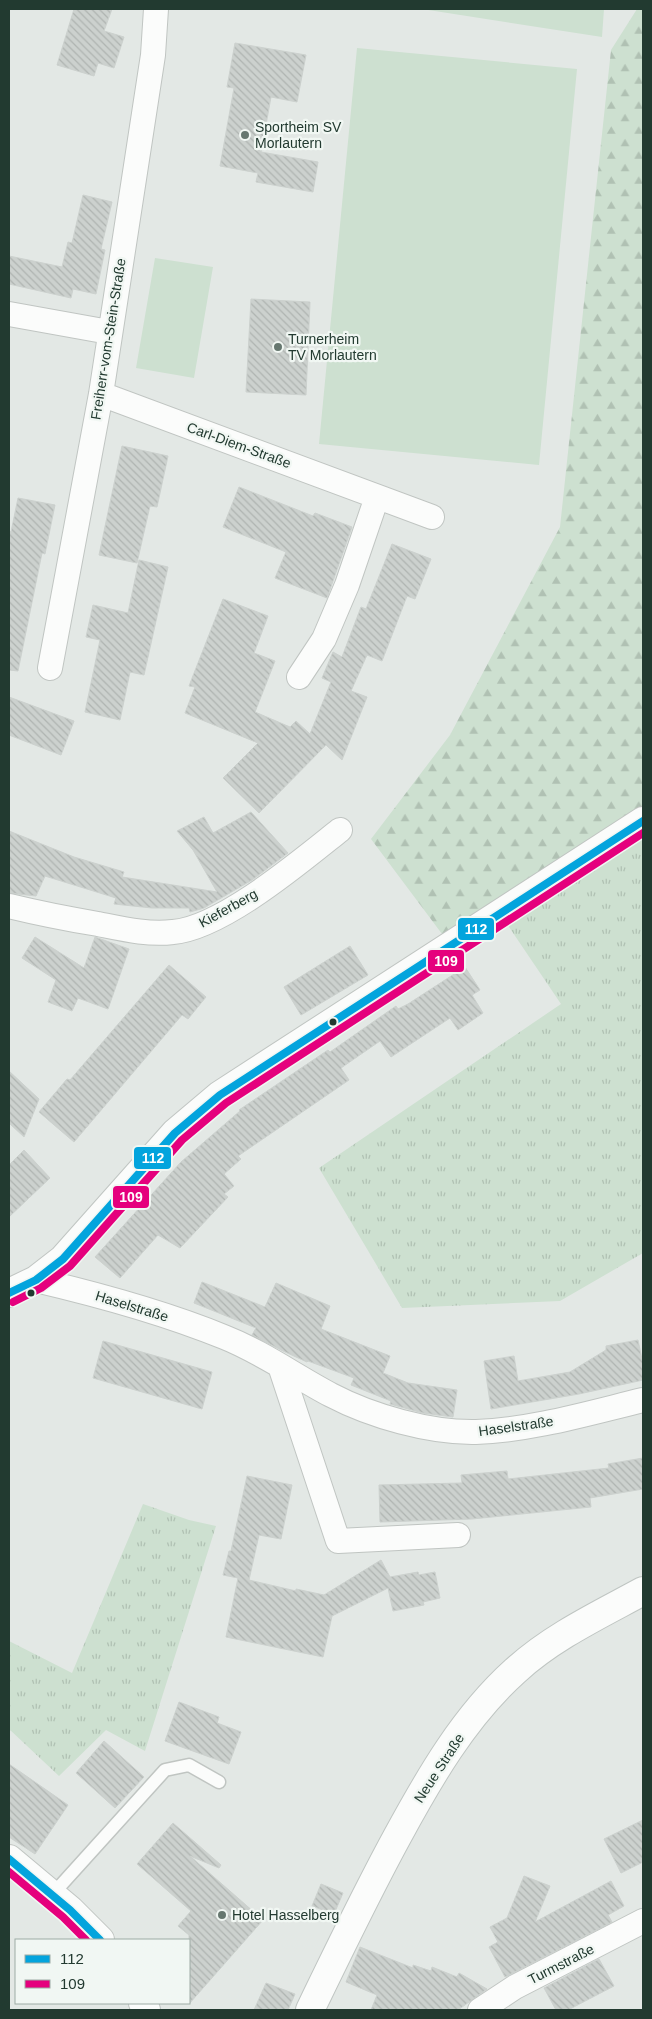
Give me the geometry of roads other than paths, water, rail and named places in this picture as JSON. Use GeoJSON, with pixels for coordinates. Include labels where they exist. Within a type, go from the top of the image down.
{"type":"FeatureCollection","features":[{"type":"Feature","properties":{"kind":"street","name":"Freiherr-vom-Stein-Straße"},"geometry":{"type":"LineString","coordinates":[[50,668],[100,394],[153,55],[156,9]]}},
{"type":"Feature","properties":{"kind":"street"},"geometry":{"type":"LineString","coordinates":[[9,314],[109,332]]}},
{"type":"Feature","properties":{"kind":"street","name":"Carl-Diem-Straße"},"geometry":{"type":"LineString","coordinates":[[100,394],[432,517]]}},
{"type":"Feature","properties":{"kind":"street"},"geometry":{"type":"LineString","coordinates":[[299,677],[324,639],[347,585],[377,497]]}},
{"type":"Feature","properties":{"kind":"street"},"geometry":{"type":"LineString","coordinates":[[9,1293],[36,1280],[63,1259],[175,1133],[220,1095],[501,915],[643,821]]}},
{"type":"Feature","properties":{"kind":"street","name":"Kieferberg"},"geometry":{"type":"LineString","coordinates":[[9,906],[126,930],[154,933],[176,932],[202,925],[237,906],[295,866],[340,830]]}},
{"type":"Feature","properties":{"kind":"street","name":"Haselstraße"},"geometry":{"type":"LineString","coordinates":[[36,1280],[138,1306],[226,1337],[332,1395],[382,1417],[422,1427],[476,1432],[542,1424],[643,1400]]}},
{"type":"Feature","properties":{"kind":"street"},"geometry":{"type":"LineString","coordinates":[[280,1366],[338,1541],[458,1535]]}},
{"type":"Feature","properties":{"kind":"street","name":"Neue Straße"},"geometry":{"type":"LineString","coordinates":[[310,2010],[420,1793],[450,1747],[514,1671],[541,1650],[587,1621],[643,1591]]}},
{"type":"Feature","properties":{"kind":"street"},"geometry":{"type":"LineString","coordinates":[[9,1859],[52,1895],[99,1939]]}},
{"type":"Feature","properties":{"kind":"street","name":"Turmstraße"},"geometry":{"type":"LineString","coordinates":[[480,2010],[516,1987],[643,1921]]}},
{"type":"Feature","properties":{"kind":"lane"},"geometry":{"type":"LineString","coordinates":[[52,1895],[165,1770],[189,1765],[219,1782]]}},
{"type":"Feature","properties":{"kind":"place","name":"Sportheim SV Morlautern"},"geometry":{"type":"Point","coordinates":[245,135]}},
{"type":"Feature","properties":{"kind":"place","name":"Turnerheim TV Morlautern"},"geometry":{"type":"Point","coordinates":[278,347]}},
{"type":"Feature","properties":{"kind":"place","name":"Hotel Hasselberg"},"geometry":{"type":"Point","coordinates":[222,1915]}}]}
